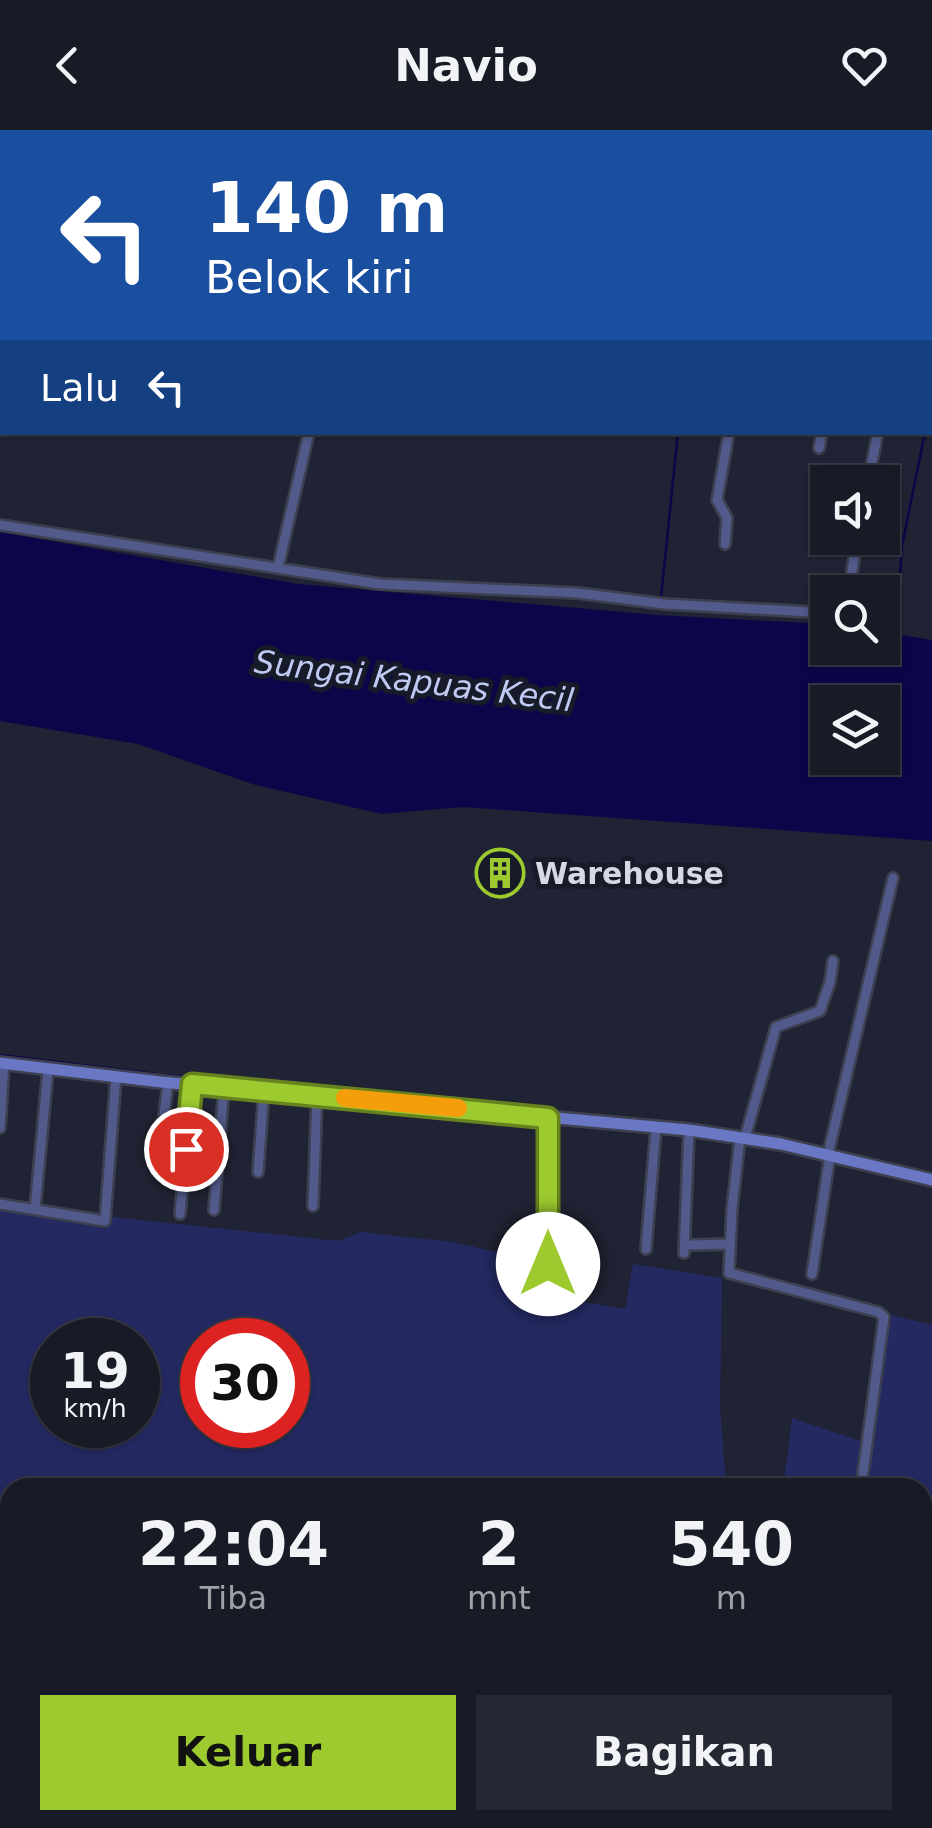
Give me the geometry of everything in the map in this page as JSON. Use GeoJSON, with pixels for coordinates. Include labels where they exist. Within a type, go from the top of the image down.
{"type":"FeatureCollection","features":[{"type":"Feature","properties":{"kind":"main road"},"geometry":{"type":"LineString","coordinates":[[2,1063],[168,1083],[689,1130],[829,1155],[932,1180]]}},
{"type":"Feature","properties":{"kind":"street"},"geometry":{"type":"LineString","coordinates":[[278,568],[307,435]]}},
{"type":"Feature","properties":{"kind":"street"},"geometry":{"type":"LineString","coordinates":[[726,544],[727,518],[717,500],[728,435]]}},
{"type":"Feature","properties":{"kind":"street"},"geometry":{"type":"LineString","coordinates":[[819,448],[821,435]]}},
{"type":"Feature","properties":{"kind":"street"},"geometry":{"type":"LineString","coordinates":[[871,465],[877,435]]}},
{"type":"Feature","properties":{"kind":"street"},"geometry":{"type":"LineString","coordinates":[[0,525],[404,586],[578,593],[665,604],[810,612]]}},
{"type":"Feature","properties":{"kind":"street"},"geometry":{"type":"LineString","coordinates":[[812,1274],[829,1155],[894,878]]}},
{"type":"Feature","properties":{"kind":"street"},"geometry":{"type":"LineString","coordinates":[[834,961],[820,1011],[776,1027],[742,1138],[729,1274],[883,1314],[862,1478]]}},
{"type":"Feature","properties":{"kind":"street"},"geometry":{"type":"LineString","coordinates":[[0,1128],[2,1063]]}},
{"type":"Feature","properties":{"kind":"street"},"geometry":{"type":"LineString","coordinates":[[35,1209],[48,1070]]}},
{"type":"Feature","properties":{"kind":"street"},"geometry":{"type":"LineString","coordinates":[[0,1204],[105,1221],[116,1076]]}},
{"type":"Feature","properties":{"kind":"street"},"geometry":{"type":"LineString","coordinates":[[157,1172],[168,1083]]}},
{"type":"Feature","properties":{"kind":"street"},"geometry":{"type":"LineString","coordinates":[[180,1214],[192,1084]]}},
{"type":"Feature","properties":{"kind":"street"},"geometry":{"type":"LineString","coordinates":[[214,1210],[224,1087]]}},
{"type":"Feature","properties":{"kind":"street"},"geometry":{"type":"LineString","coordinates":[[258,1172],[264,1090]]}},
{"type":"Feature","properties":{"kind":"street"},"geometry":{"type":"LineString","coordinates":[[313,1206],[317,1095]]}},
{"type":"Feature","properties":{"kind":"street"},"geometry":{"type":"LineString","coordinates":[[548,1118],[548,1264]]}},
{"type":"Feature","properties":{"kind":"street"},"geometry":{"type":"LineString","coordinates":[[646,1249],[656,1127]]}},
{"type":"Feature","properties":{"kind":"street"},"geometry":{"type":"LineString","coordinates":[[689,1130],[688,1249],[729,1244]]}},
{"type":"Feature","properties":{"kind":"shaded area"},"geometry":{"type":"Polygon","coordinates":[[[0,1205],[338,1241],[361,1232],[453,1242],[505,1254],[544,1270],[549,1296],[625,1309],[633,1264],[722,1278],[720,1407],[725,1478],[0,1478],[0,1205]]]}},
{"type":"Feature","properties":{"kind":"shaded area"},"geometry":{"type":"Polygon","coordinates":[[[887,1314],[932,1325],[932,1478],[784,1478],[792,1418],[873,1445],[887,1314]]]}},
{"type":"Feature","properties":{"kind":"water","name":"Sungai Kapuas Kecil"},"geometry":{"type":"Polygon","coordinates":[[[0,532],[298,584],[658,615],[810,623],[810,665],[900,665],[900,635],[932,640],[932,841],[463,807],[382,814],[252,784],[138,744],[0,721],[0,532]]]}},
{"type":"Feature","properties":{"kind":"waterway"},"geometry":{"type":"LineString","coordinates":[[661,598],[678,435]]}},
{"type":"Feature","properties":{"kind":"waterway"},"geometry":{"type":"LineString","coordinates":[[900,576],[902,546],[924,435]]}},
{"type":"Feature","properties":{"kind":"waterway"},"geometry":{"type":"LineString","coordinates":[[0,1055],[156,1074]]}},
{"type":"Feature","properties":{"kind":"waterway"},"geometry":{"type":"LineString","coordinates":[[167,1075],[222,1080]]}},
{"type":"Feature","properties":{"kind":"waterway"},"geometry":{"type":"LineString","coordinates":[[234,1081],[484,1103]]}},
{"type":"Feature","properties":{"kind":"slow traffic"},"geometry":{"type":"LineString","coordinates":[[345,1098],[458,1108]]}},
{"type":"Feature","properties":{"kind":"place","name":"Warehouse"},"geometry":{"type":"Point","coordinates":[500,873]}},
{"type":"Feature","properties":{"kind":"route"},"geometry":{"type":"LineString","coordinates":[[186,1149],[192,1084],[548,1118],[548,1264]]}}]}
